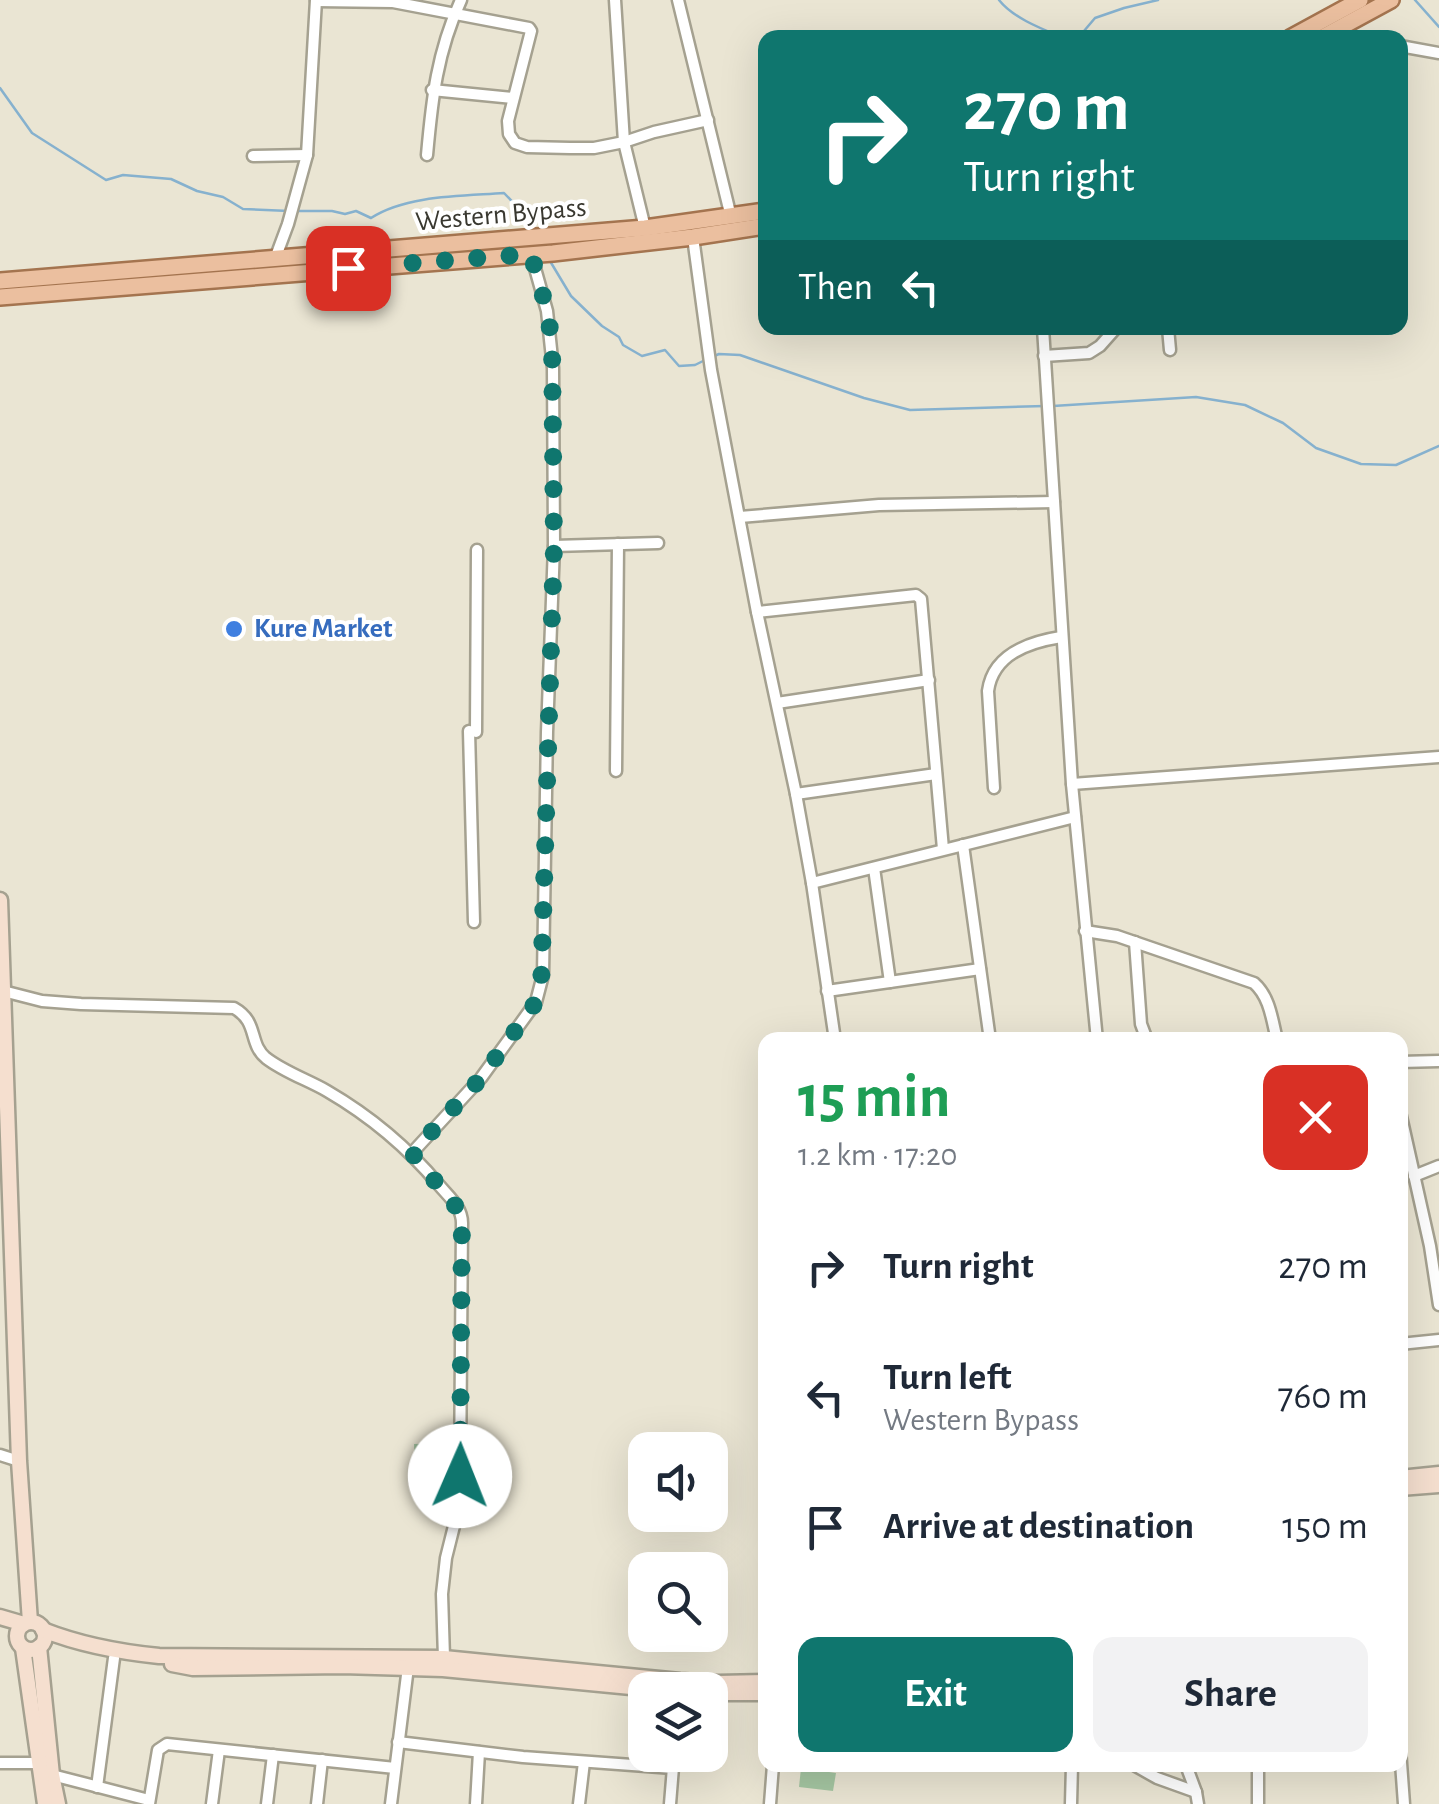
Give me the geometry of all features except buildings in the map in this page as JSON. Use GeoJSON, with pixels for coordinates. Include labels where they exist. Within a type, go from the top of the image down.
{"type":"FeatureCollection","features":[{"type":"Feature","properties":{"kind":"main road"},"geometry":{"type":"LineString","coordinates":[[1305,30],[1360,0]]}},
{"type":"Feature","properties":{"kind":"main road"},"geometry":{"type":"LineString","coordinates":[[1335,30],[1391,0]]}},
{"type":"Feature","properties":{"kind":"main road","name":"Western Bypass"},"geometry":{"type":"LineString","coordinates":[[0,297],[539,247],[758,212]]}},
{"type":"Feature","properties":{"kind":"main road","name":"Western Bypass"},"geometry":{"type":"LineString","coordinates":[[0,282],[275,258],[693,237],[758,227]]}},
{"type":"Feature","properties":{"kind":"main road"},"geometry":{"type":"LineString","coordinates":[[0,900],[4,1181],[38,1763],[45,1804]]}},
{"type":"Feature","properties":{"kind":"main road"},"geometry":{"type":"LineString","coordinates":[[1408,1477],[1439,1474]]}},
{"type":"Feature","properties":{"kind":"main road"},"geometry":{"type":"LineString","coordinates":[[1408,1487],[1439,1485]]}},
{"type":"Feature","properties":{"kind":"main road"},"geometry":{"type":"LineString","coordinates":[[0,1616],[32,1637],[114,1658],[193,1668],[408,1668],[628,1686]]}},
{"type":"Feature","properties":{"kind":"main road"},"geometry":{"type":"LineString","coordinates":[[0,1634],[158,1656],[444,1658],[718,1684],[758,1682]]}},
{"type":"Feature","properties":{"kind":"main road"},"geometry":{"type":"LineString","coordinates":[[32,1637],[58,1804]]}},
{"type":"Feature","properties":{"kind":"main road"},"geometry":{"type":"LineString","coordinates":[[728,1694],[758,1693]]}},
{"type":"Feature","properties":{"kind":"street"},"geometry":{"type":"LineString","coordinates":[[275,258],[307,156],[316,0],[393,2],[529,28],[508,121],[515,143],[527,148],[594,148],[708,120]]}},
{"type":"Feature","properties":{"kind":"street"},"geometry":{"type":"LineString","coordinates":[[428,155],[432,90],[441,52],[461,0]]}},
{"type":"Feature","properties":{"kind":"street"},"geometry":{"type":"LineString","coordinates":[[615,0],[624,142],[645,228]]}},
{"type":"Feature","properties":{"kind":"street"},"geometry":{"type":"LineString","coordinates":[[678,0],[730,216]]}},
{"type":"Feature","properties":{"kind":"street"},"geometry":{"type":"LineString","coordinates":[[1408,48],[1439,54]]}},
{"type":"Feature","properties":{"kind":"street"},"geometry":{"type":"LineString","coordinates":[[432,90],[513,98]]}},
{"type":"Feature","properties":{"kind":"street"},"geometry":{"type":"LineString","coordinates":[[253,156],[307,156]]}},
{"type":"Feature","properties":{"kind":"street"},"geometry":{"type":"LineString","coordinates":[[693,237],[711,367],[812,883],[833,1032]]}},
{"type":"Feature","properties":{"kind":"street"},"geometry":{"type":"LineString","coordinates":[[412,1153],[481,1078],[536,1002],[541,988],[554,546],[552,342],[539,247]]}},
{"type":"Feature","properties":{"kind":"street"},"geometry":{"type":"LineString","coordinates":[[1043,335],[1072,784],[1096,1032]]}},
{"type":"Feature","properties":{"kind":"street"},"geometry":{"type":"LineString","coordinates":[[1099,335],[1100,346]]}},
{"type":"Feature","properties":{"kind":"street"},"geometry":{"type":"LineString","coordinates":[[1044,356],[1089,353],[1110,335]]}},
{"type":"Feature","properties":{"kind":"street"},"geometry":{"type":"LineString","coordinates":[[1169,335],[1170,350]]}},
{"type":"Feature","properties":{"kind":"street"},"geometry":{"type":"LineString","coordinates":[[740,517],[879,505],[1054,502]]}},
{"type":"Feature","properties":{"kind":"street"},"geometry":{"type":"LineString","coordinates":[[554,546],[658,543]]}},
{"type":"Feature","properties":{"kind":"street"},"geometry":{"type":"LineString","coordinates":[[616,771],[618,544]]}},
{"type":"Feature","properties":{"kind":"street"},"geometry":{"type":"LineString","coordinates":[[474,922],[472,732],[478,550]]}},
{"type":"Feature","properties":{"kind":"street"},"geometry":{"type":"LineString","coordinates":[[758,612],[916,595],[922,602],[943,850]]}},
{"type":"Feature","properties":{"kind":"street"},"geometry":{"type":"LineString","coordinates":[[994,788],[990,680],[1001,662],[1026,644],[1061,637]]}},
{"type":"Feature","properties":{"kind":"street"},"geometry":{"type":"LineString","coordinates":[[776,703],[929,680]]}},
{"type":"Feature","properties":{"kind":"street"},"geometry":{"type":"LineString","coordinates":[[1072,784],[1439,757]]}},
{"type":"Feature","properties":{"kind":"street"},"geometry":{"type":"LineString","coordinates":[[796,794],[936,774]]}},
{"type":"Feature","properties":{"kind":"street"},"geometry":{"type":"LineString","coordinates":[[812,883],[1075,817]]}},
{"type":"Feature","properties":{"kind":"street"},"geometry":{"type":"LineString","coordinates":[[962,845],[989,1032]]}},
{"type":"Feature","properties":{"kind":"street"},"geometry":{"type":"LineString","coordinates":[[874,868],[890,982]]}},
{"type":"Feature","properties":{"kind":"street"},"geometry":{"type":"LineString","coordinates":[[1085,932],[1135,942],[1254,983],[1266,999],[1275,1032]]}},
{"type":"Feature","properties":{"kind":"street"},"geometry":{"type":"LineString","coordinates":[[1135,942],[1144,1032]]}},
{"type":"Feature","properties":{"kind":"street"},"geometry":{"type":"LineString","coordinates":[[827,991],[980,968]]}},
{"type":"Feature","properties":{"kind":"street"},"geometry":{"type":"LineString","coordinates":[[3,990],[42,1001],[234,1008],[250,1022],[266,1058],[332,1094],[412,1153],[462,1214],[460,1476],[442,1594],[444,1658]]}},
{"type":"Feature","properties":{"kind":"street"},"geometry":{"type":"LineString","coordinates":[[1408,1062],[1439,1061]]}},
{"type":"Feature","properties":{"kind":"street"},"geometry":{"type":"LineString","coordinates":[[1408,1149],[1439,1305]]}},
{"type":"Feature","properties":{"kind":"street"},"geometry":{"type":"LineString","coordinates":[[1414,1176],[1439,1166]]}},
{"type":"Feature","properties":{"kind":"street"},"geometry":{"type":"LineString","coordinates":[[1408,1343],[1439,1340]]}},
{"type":"Feature","properties":{"kind":"street"},"geometry":{"type":"LineString","coordinates":[[0,1455],[19,1462]]}},
{"type":"Feature","properties":{"kind":"street"},"geometry":{"type":"LineString","coordinates":[[96,1787],[114,1658]]}},
{"type":"Feature","properties":{"kind":"street"},"geometry":{"type":"LineString","coordinates":[[392,1804],[408,1668]]}},
{"type":"Feature","properties":{"kind":"street"},"geometry":{"type":"LineString","coordinates":[[398,1742],[584,1762],[628,1762]]}},
{"type":"Feature","properties":{"kind":"street"},"geometry":{"type":"LineString","coordinates":[[52,1775],[149,1802],[158,1750],[168,1744],[395,1768]]}},
{"type":"Feature","properties":{"kind":"street"},"geometry":{"type":"LineString","coordinates":[[212,1804],[219,1750]]}},
{"type":"Feature","properties":{"kind":"street"},"geometry":{"type":"LineString","coordinates":[[476,1804],[479,1752]]}},
{"type":"Feature","properties":{"kind":"street"},"geometry":{"type":"LineString","coordinates":[[267,1804],[272,1754]]}},
{"type":"Feature","properties":{"kind":"street"},"geometry":{"type":"LineString","coordinates":[[317,1804],[322,1760]]}},
{"type":"Feature","properties":{"kind":"street"},"geometry":{"type":"LineString","coordinates":[[579,1804],[584,1762]]}},
{"type":"Feature","properties":{"kind":"street"},"geometry":{"type":"LineString","coordinates":[[0,1763],[38,1763]]}},
{"type":"Feature","properties":{"kind":"street"},"geometry":{"type":"LineString","coordinates":[[670,1804],[672,1772]]}},
{"type":"Feature","properties":{"kind":"street"},"geometry":{"type":"LineString","coordinates":[[770,1804],[772,1772]]}},
{"type":"Feature","properties":{"kind":"street"},"geometry":{"type":"LineString","coordinates":[[1071,1804],[1072,1772]]}},
{"type":"Feature","properties":{"kind":"street"},"geometry":{"type":"LineString","coordinates":[[1146,1772],[1197,1798]]}},
{"type":"Feature","properties":{"kind":"street"},"geometry":{"type":"LineString","coordinates":[[1188,1772],[1197,1798]]}},
{"type":"Feature","properties":{"kind":"street"},"geometry":{"type":"LineString","coordinates":[[1258,1772],[1258,1804]]}},
{"type":"Feature","properties":{"kind":"street"},"geometry":{"type":"LineString","coordinates":[[1402,1772],[1404,1804]]}},
{"type":"Feature","properties":{"kind":"green space"},"geometry":{"type":"Polygon","coordinates":[[[449,1443],[450,1463],[415,1464],[414,1444],[449,1443]]]}},
{"type":"Feature","properties":{"kind":"green space"},"geometry":{"type":"Polygon","coordinates":[[[801,1772],[836,1773],[833,1791],[799,1787],[801,1772]]]}},
{"type":"Feature","properties":{"kind":"waterway"},"geometry":{"type":"LineString","coordinates":[[999,0],[1020,18],[1044,30]]}},
{"type":"Feature","properties":{"kind":"waterway"},"geometry":{"type":"LineString","coordinates":[[1085,30],[1095,18],[1158,0]]}},
{"type":"Feature","properties":{"kind":"waterway"},"geometry":{"type":"LineString","coordinates":[[1415,0],[1439,27]]}},
{"type":"Feature","properties":{"kind":"waterway"},"geometry":{"type":"LineString","coordinates":[[0,88],[32,133],[106,180],[123,175],[171,179],[223,197],[243,209],[289,211]]}},
{"type":"Feature","properties":{"kind":"waterway"},"geometry":{"type":"LineString","coordinates":[[297,211],[356,211],[371,218],[418,201],[504,193],[527,217],[535,232]]}},
{"type":"Feature","properties":{"kind":"waterway"},"geometry":{"type":"LineString","coordinates":[[550,261],[571,296],[619,337],[623,345],[642,356],[665,350],[679,366],[705,360]]}},
{"type":"Feature","properties":{"kind":"waterway"},"geometry":{"type":"LineString","coordinates":[[712,357],[740,355],[910,410],[1045,406]]}},
{"type":"Feature","properties":{"kind":"waterway"},"geometry":{"type":"LineString","coordinates":[[1053,406],[1196,397],[1245,405],[1283,423],[1316,448],[1361,464],[1396,465],[1439,446]]}},
{"type":"Feature","properties":{"kind":"place","name":"Kure Market"},"geometry":{"type":"Point","coordinates":[234,629]}},
{"type":"Feature","properties":{"kind":"route"},"geometry":{"type":"LineString","coordinates":[[348,268],[531,254],[552,342],[554,546],[541,988],[536,1002],[481,1078],[412,1153],[462,1214],[460,1476]]}}]}
